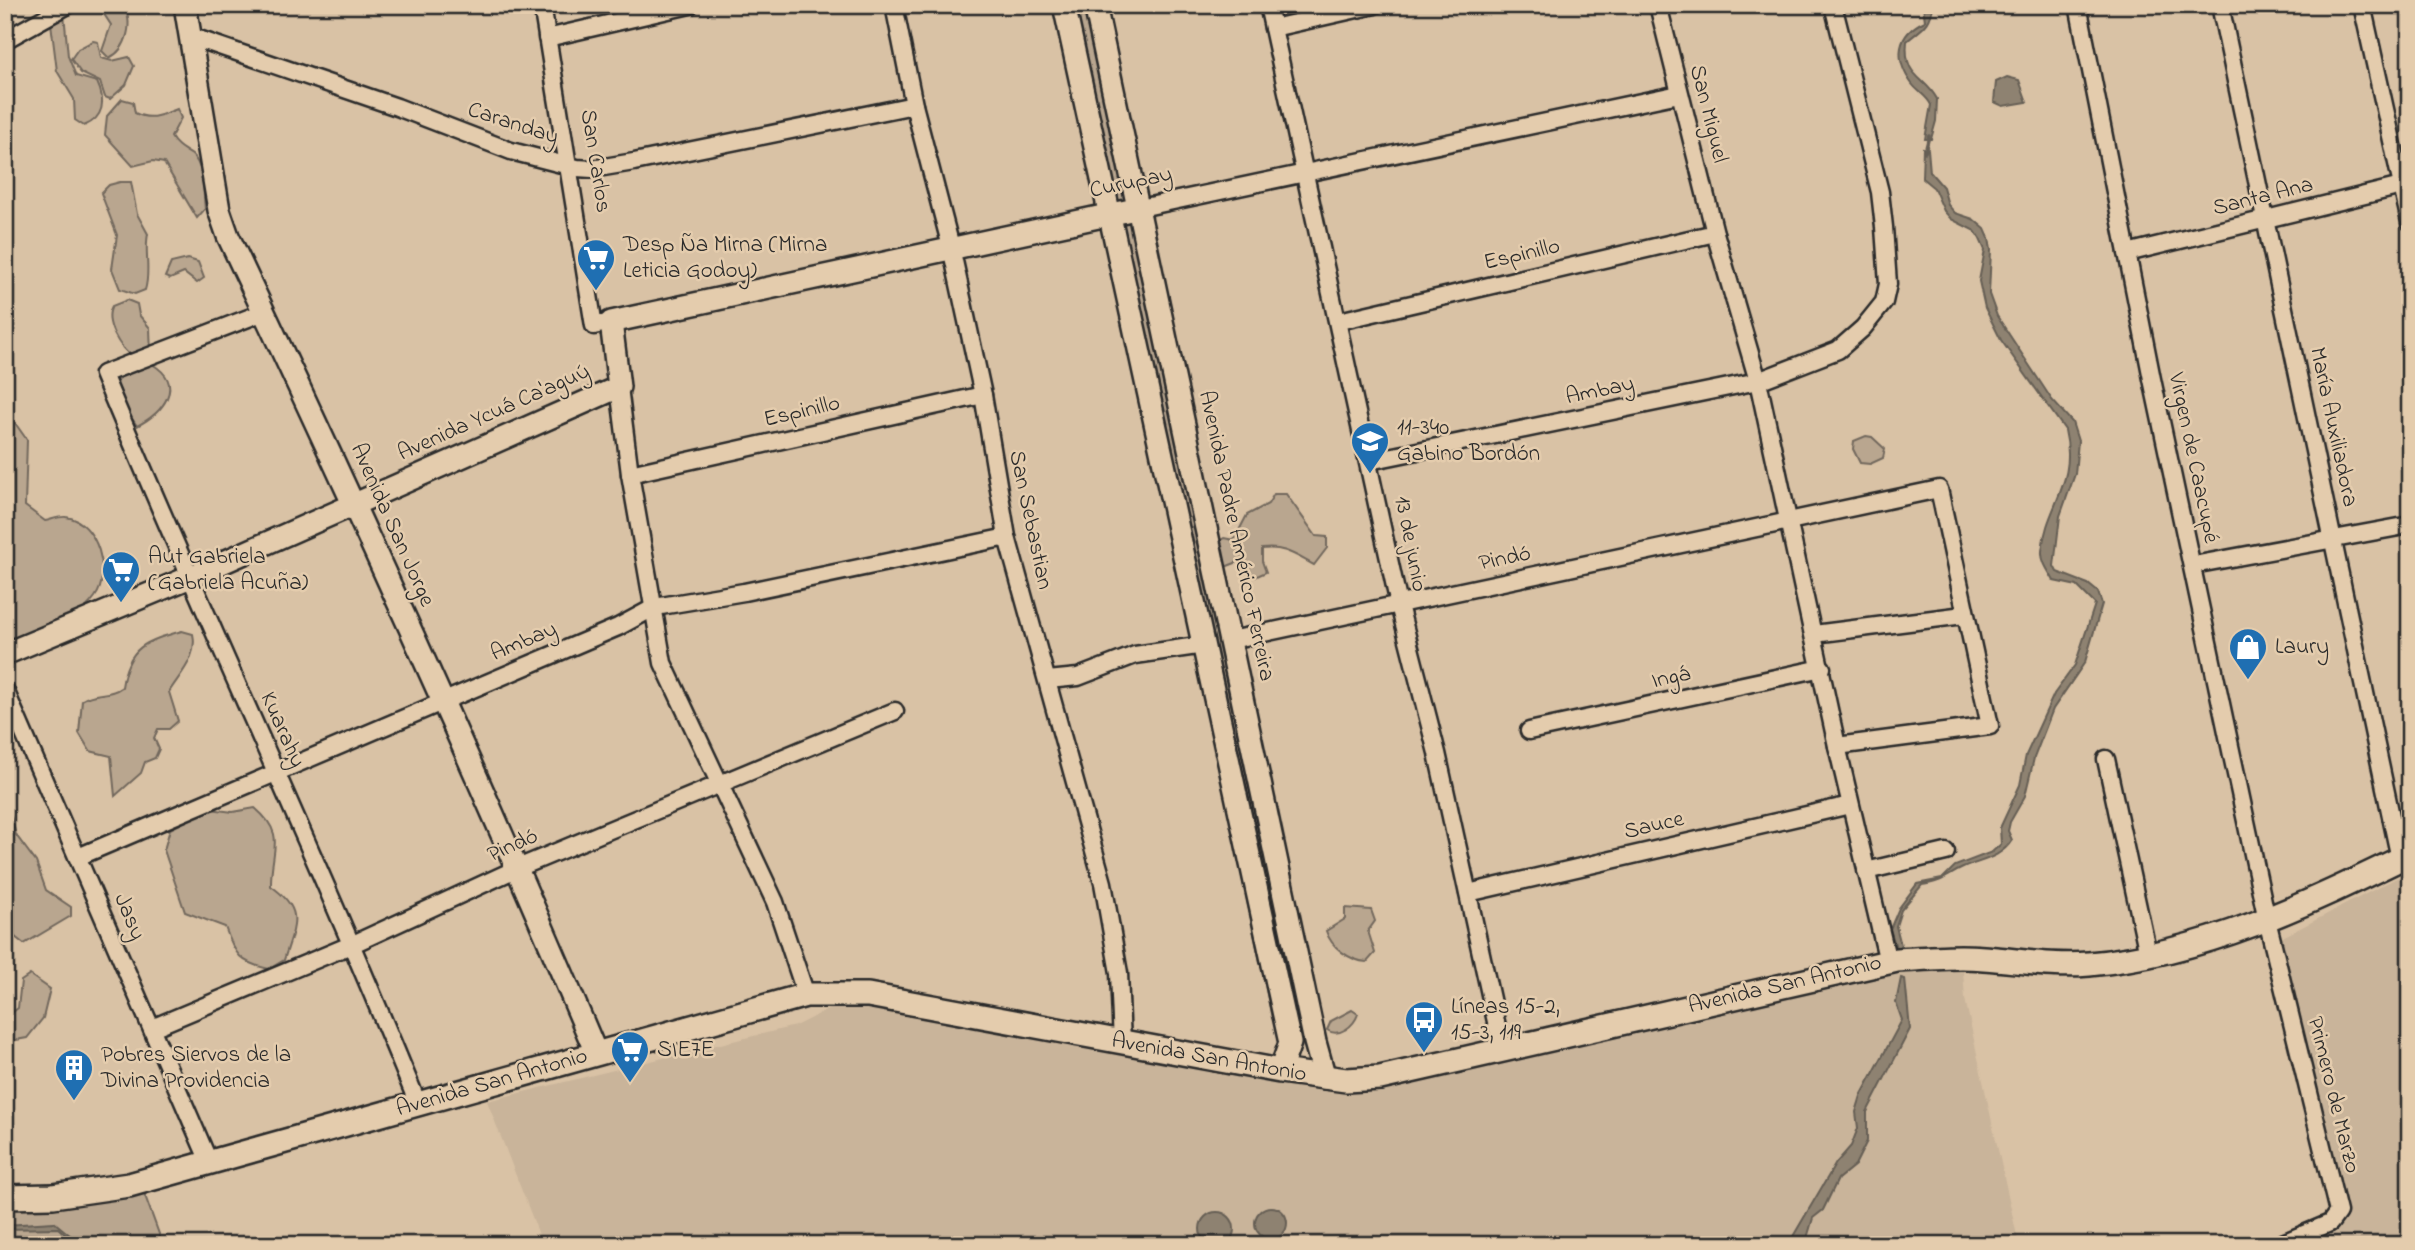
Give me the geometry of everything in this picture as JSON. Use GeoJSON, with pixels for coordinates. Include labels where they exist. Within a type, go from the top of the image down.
{"type":"FeatureCollection","features":[{"type":"Feature","properties":{"kind":"main road","name":"Avenida San Antonio"},"geometry":{"type":"LineString","coordinates":[[5,1197],[101,1190],[210,1164],[806,995],[868,995],[1122,1044],[1280,1071],[1325,1078],[1380,1078],[1900,960],[1962,957],[2050,965],[2089,964],[2147,954],[2230,934],[2267,920],[2405,856]]}},
{"type":"Feature","properties":{"kind":"street"},"geometry":{"type":"LineString","coordinates":[[5,40],[68,5]]}},
{"type":"Feature","properties":{"kind":"street","name":"Avenida San Jorge"},"geometry":{"type":"LineString","coordinates":[[185,5],[219,210],[355,504],[518,868],[596,1053]]}},
{"type":"Feature","properties":{"kind":"street","name":"San Carlos"},"geometry":{"type":"LineString","coordinates":[[542,5],[570,167],[602,324],[619,387],[630,474],[663,663],[775,902],[806,995]]}},
{"type":"Feature","properties":{"kind":"street"},"geometry":{"type":"LineString","coordinates":[[547,38],[690,5]]}},
{"type":"Feature","properties":{"kind":"street","name":"San Sebastian"},"geometry":{"type":"LineString","coordinates":[[894,5],[914,105],[951,247],[983,395],[1007,537],[1103,883],[1119,973],[1122,1044]]}},
{"type":"Feature","properties":{"kind":"street"},"geometry":{"type":"LineString","coordinates":[[1065,5],[1290,1043],[1280,1071]]}},
{"type":"Feature","properties":{"kind":"street","name":"Avenida Padre Américo Ferreira"},"geometry":{"type":"LineString","coordinates":[[1095,5],[1315,1042],[1325,1078]]}},
{"type":"Feature","properties":{"kind":"street","name":"13 de junio"},"geometry":{"type":"LineString","coordinates":[[1268,5],[1399,605],[1468,892],[1502,1049]]}},
{"type":"Feature","properties":{"kind":"street"},"geometry":{"type":"LineString","coordinates":[[1273,28],[1375,5]]}},
{"type":"Feature","properties":{"kind":"street","name":"San Miguel"},"geometry":{"type":"LineString","coordinates":[[1658,5],[1715,233],[1758,381],[1866,871],[1900,960]]}},
{"type":"Feature","properties":{"kind":"street","name":"Ambay"},"geometry":{"type":"LineString","coordinates":[[1369,461],[1758,381],[1838,349],[1874,317],[1884,302],[1888,284],[1880,192],[1833,5]]}},
{"type":"Feature","properties":{"kind":"street","name":"Virgen de Caacupé"},"geometry":{"type":"LineString","coordinates":[[2078,5],[2127,253],[2267,920]]}},
{"type":"Feature","properties":{"kind":"street","name":"María Auxiliadora"},"geometry":{"type":"LineString","coordinates":[[2220,5],[2333,538],[2405,856]]}},
{"type":"Feature","properties":{"kind":"street"},"geometry":{"type":"LineString","coordinates":[[2362,5],[2406,185],[2410,222]]}},
{"type":"Feature","properties":{"kind":"street","name":"Caranday"},"geometry":{"type":"LineString","coordinates":[[190,36],[397,107],[489,143],[570,167],[592,169],[914,105]]}},
{"type":"Feature","properties":{"kind":"street","name":"Curupay"},"geometry":{"type":"LineString","coordinates":[[602,324],[951,247],[1679,94]]}},
{"type":"Feature","properties":{"kind":"street","name":"Santa Ana"},"geometry":{"type":"LineString","coordinates":[[2127,253],[2406,185]]}},
{"type":"Feature","properties":{"kind":"street","name":"Espinillo"},"geometry":{"type":"LineString","coordinates":[[1339,321],[1715,233]]}},
{"type":"Feature","properties":{"kind":"street","name":"Kuarahy"},"geometry":{"type":"LineString","coordinates":[[264,312],[103,374],[188,578],[353,944],[418,1104]]}},
{"type":"Feature","properties":{"kind":"street","name":"Avenida Ycuá Ca'aguý"},"geometry":{"type":"LineString","coordinates":[[5,654],[188,578],[619,387]]}},
{"type":"Feature","properties":{"kind":"street","name":"Espinillo"},"geometry":{"type":"LineString","coordinates":[[630,474],[983,395]]}},
{"type":"Feature","properties":{"kind":"street","name":"Pindó"},"geometry":{"type":"LineString","coordinates":[[1231,640],[1939,489],[1964,615]]}},
{"type":"Feature","properties":{"kind":"street"},"geometry":{"type":"LineString","coordinates":[[2193,565],[2410,525]]}},
{"type":"Feature","properties":{"kind":"street","name":"Ambay"},"geometry":{"type":"LineString","coordinates":[[78,857],[618,627],[655,607],[744,592],[1007,537]]}},
{"type":"Feature","properties":{"kind":"street"},"geometry":{"type":"LineString","coordinates":[[1814,634],[1964,615],[1990,726],[1837,746]]}},
{"type":"Feature","properties":{"kind":"street"},"geometry":{"type":"LineString","coordinates":[[1048,680],[1078,677],[1136,655],[1204,645]]}},
{"type":"Feature","properties":{"kind":"street","name":"Ingá"},"geometry":{"type":"LineString","coordinates":[[1529,731],[1822,668]]}},
{"type":"Feature","properties":{"kind":"street","name":"Jasy"},"geometry":{"type":"LineString","coordinates":[[5,690],[210,1164]]}},
{"type":"Feature","properties":{"kind":"street","name":"Pindó"},"geometry":{"type":"LineString","coordinates":[[152,1028],[353,944],[518,868],[895,711]]}},
{"type":"Feature","properties":{"kind":"street"},"geometry":{"type":"LineString","coordinates":[[2106,759],[2147,954]]}},
{"type":"Feature","properties":{"kind":"street","name":"Sauce"},"geometry":{"type":"LineString","coordinates":[[1468,892],[1850,805]]}},
{"type":"Feature","properties":{"kind":"street"},"geometry":{"type":"LineString","coordinates":[[1866,871],[1946,852]]}},
{"type":"Feature","properties":{"kind":"street","name":"Primero de Marzo"},"geometry":{"type":"LineString","coordinates":[[2267,920],[2338,1212],[2330,1223],[2278,1245]]}},
{"type":"Feature","properties":{"kind":"street"},"geometry":{"type":"LineString","coordinates":[[1290,1043],[1315,1042]]}},
{"type":"Feature","properties":{"kind":"shaded area"},"geometry":{"type":"Polygon","coordinates":[[[98,5],[122,5],[128,19],[124,42],[109,58],[102,51],[111,25],[98,5]]]}},
{"type":"Feature","properties":{"kind":"shaded area"},"geometry":{"type":"Polygon","coordinates":[[[1058,5],[1090,5],[1132,201],[1119,213],[1058,5]]]}},
{"type":"Feature","properties":{"kind":"shaded area"},"geometry":{"type":"Polygon","coordinates":[[[1923,5],[1933,5],[1930,18],[1925,26],[1907,41],[1907,53],[1912,70],[1937,99],[1936,121],[1931,139],[1925,139],[1931,105],[1906,75],[1901,57],[1903,40],[1915,26],[1925,21],[1923,5]]]}},
{"type":"Feature","properties":{"kind":"shaded area"},"geometry":{"type":"Polygon","coordinates":[[[64,13],[68,56],[76,76],[97,82],[102,96],[99,114],[84,126],[75,120],[74,99],[57,71],[50,15],[64,13]]]}},
{"type":"Feature","properties":{"kind":"shaded area"},"geometry":{"type":"Polygon","coordinates":[[[93,41],[98,42],[101,58],[112,61],[129,57],[134,66],[126,85],[110,99],[105,97],[100,82],[81,73],[71,59],[78,49],[93,41]]]}},
{"type":"Feature","properties":{"kind":"shaded area"},"geometry":{"type":"Polygon","coordinates":[[[2007,77],[2019,80],[2027,102],[2003,106],[1994,102],[1996,82],[2007,77]]]}},
{"type":"Feature","properties":{"kind":"shaded area"},"geometry":{"type":"Polygon","coordinates":[[[122,99],[133,102],[135,113],[146,117],[177,109],[181,118],[171,137],[177,145],[192,155],[201,173],[205,209],[197,218],[164,163],[153,161],[133,166],[105,135],[107,116],[122,99]]]}},
{"type":"Feature","properties":{"kind":"shaded area"},"geometry":{"type":"Polygon","coordinates":[[[1923,148],[1928,149],[1930,172],[1943,187],[1948,205],[1955,213],[1973,219],[1985,229],[1991,250],[1989,294],[1997,316],[2052,400],[2072,422],[2078,441],[2075,474],[2060,516],[2054,566],[2057,572],[2088,584],[2098,592],[2102,604],[2085,662],[2053,709],[2034,758],[2025,796],[2010,822],[2008,831],[2012,840],[1996,855],[1942,879],[1955,866],[1992,852],[2001,844],[2000,828],[2020,785],[2026,755],[2054,694],[2075,665],[2095,604],[2077,586],[2054,581],[2042,555],[2049,520],[2060,494],[2067,465],[2065,430],[2001,340],[1985,308],[1979,281],[1985,250],[1980,239],[1975,231],[1951,219],[1944,211],[1934,188],[1922,178],[1923,148]]]}},
{"type":"Feature","properties":{"kind":"shaded area"},"geometry":{"type":"Polygon","coordinates":[[[131,182],[137,214],[148,234],[147,283],[145,290],[135,294],[120,289],[112,269],[117,235],[101,193],[109,185],[131,182]]]}},
{"type":"Feature","properties":{"kind":"shaded area"},"geometry":{"type":"Polygon","coordinates":[[[1133,217],[1215,544],[1224,538],[1234,540],[1247,515],[1268,504],[1274,494],[1286,494],[1316,536],[1327,537],[1327,548],[1314,565],[1289,552],[1270,548],[1262,549],[1266,572],[1255,577],[1238,562],[1217,570],[1301,1019],[1290,1024],[1279,1023],[1272,1018],[1105,230],[1133,217]]]}},
{"type":"Feature","properties":{"kind":"shaded area"},"geometry":{"type":"Polygon","coordinates":[[[188,259],[198,262],[204,278],[197,283],[184,273],[170,279],[165,277],[171,263],[188,259]]]}},
{"type":"Feature","properties":{"kind":"shaded area"},"geometry":{"type":"Polygon","coordinates":[[[127,300],[137,304],[139,315],[150,328],[151,355],[134,358],[114,335],[110,320],[112,306],[127,300]]]}},
{"type":"Feature","properties":{"kind":"shaded area"},"geometry":{"type":"Polygon","coordinates":[[[152,364],[168,381],[167,398],[155,414],[137,426],[119,401],[116,389],[126,372],[152,364]]]}},
{"type":"Feature","properties":{"kind":"shaded area"},"geometry":{"type":"Polygon","coordinates":[[[5,420],[15,423],[27,440],[25,506],[45,521],[64,517],[77,521],[94,538],[102,563],[100,587],[85,609],[60,624],[21,638],[5,635],[5,420]]]}},
{"type":"Feature","properties":{"kind":"shaded area"},"geometry":{"type":"Polygon","coordinates":[[[1866,436],[1872,437],[1885,449],[1883,458],[1870,464],[1860,463],[1853,449],[1854,441],[1866,436]]]}},
{"type":"Feature","properties":{"kind":"shaded area"},"geometry":{"type":"Polygon","coordinates":[[[182,631],[193,634],[194,642],[191,657],[169,692],[178,721],[169,729],[158,729],[154,738],[159,749],[155,758],[145,762],[141,773],[115,796],[111,756],[90,751],[79,733],[82,700],[122,687],[129,662],[141,647],[158,638],[182,631]]]}},
{"type":"Feature","properties":{"kind":"shaded area"},"geometry":{"type":"Polygon","coordinates":[[[5,794],[16,835],[36,862],[46,890],[71,907],[71,916],[24,944],[5,929],[5,794]]]}},
{"type":"Feature","properties":{"kind":"shaded area"},"geometry":{"type":"Polygon","coordinates":[[[255,808],[265,818],[274,835],[271,886],[289,903],[294,919],[294,928],[284,960],[269,969],[251,964],[240,956],[225,927],[185,912],[164,850],[170,829],[210,809],[233,812],[255,808]]]}},
{"type":"Feature","properties":{"kind":"shaded area"},"geometry":{"type":"Polygon","coordinates":[[[2410,871],[2410,1245],[2297,1245],[2343,1221],[2275,941],[2410,871]]]}},
{"type":"Feature","properties":{"kind":"shaded area"},"geometry":{"type":"Polygon","coordinates":[[[1942,879],[1922,885],[1901,910],[1896,926],[1903,953],[1898,954],[1890,929],[1899,908],[1917,884],[1942,879]]]}},
{"type":"Feature","properties":{"kind":"shaded area"},"geometry":{"type":"Polygon","coordinates":[[[1345,908],[1371,910],[1375,921],[1368,931],[1375,953],[1367,962],[1342,952],[1328,937],[1326,931],[1345,919],[1345,908]]]}},
{"type":"Feature","properties":{"kind":"shaded area"},"geometry":{"type":"Polygon","coordinates":[[[1962,957],[1965,999],[2019,1245],[543,1245],[487,1101],[795,1026],[843,1002],[1351,1085],[1962,957]]]}},
{"type":"Feature","properties":{"kind":"shaded area"},"geometry":{"type":"Polygon","coordinates":[[[30,975],[50,989],[43,1018],[27,1038],[5,1042],[5,1018],[18,1008],[21,981],[30,975]]]}},
{"type":"Feature","properties":{"kind":"shaded area"},"geometry":{"type":"Polygon","coordinates":[[[1901,978],[1905,979],[1910,1029],[1867,1112],[1867,1141],[1855,1165],[1838,1179],[1823,1210],[1813,1218],[1805,1245],[1788,1245],[1836,1163],[1851,1146],[1858,1128],[1856,1112],[1861,1096],[1902,1020],[1896,1003],[1901,978]]]}},
{"type":"Feature","properties":{"kind":"shaded area"},"geometry":{"type":"Polygon","coordinates":[[[1352,1010],[1358,1014],[1350,1026],[1336,1033],[1327,1030],[1331,1021],[1352,1010]]]}},
{"type":"Feature","properties":{"kind":"shaded area"},"geometry":{"type":"Polygon","coordinates":[[[125,1191],[144,1193],[163,1245],[5,1245],[5,1202],[125,1191]]]}},
{"type":"Feature","properties":{"kind":"shaded area"},"geometry":{"type":"Polygon","coordinates":[[[1271,1207],[1282,1212],[1287,1223],[1282,1234],[1271,1239],[1260,1234],[1255,1223],[1260,1212],[1271,1207]]]}},
{"type":"Feature","properties":{"kind":"shaded area"},"geometry":{"type":"Polygon","coordinates":[[[1217,1212],[1229,1217],[1234,1229],[1229,1241],[1217,1246],[1205,1241],[1200,1229],[1205,1217],[1217,1212]]]}},
{"type":"Feature","properties":{"kind":"shaded area"},"geometry":{"type":"Polygon","coordinates":[[[54,1222],[82,1245],[77,1245],[58,1228],[5,1229],[5,1225],[54,1222]]]}},
{"type":"Feature","properties":{"kind":"waterway"},"geometry":{"type":"LineString","coordinates":[[1925,152],[1929,136]]}},
{"type":"Feature","properties":{"kind":"place","name":"Desp Ña Mirna (Mirna Leticia Godoy)"},"geometry":{"type":"Point","coordinates":[596,292]}},
{"type":"Feature","properties":{"kind":"place","name":"11-340 Gabino Bordón"},"geometry":{"type":"Point","coordinates":[1370,475]}},
{"type":"Feature","properties":{"kind":"place","name":"Aut Gabriela (Gabriela Acuña)"},"geometry":{"type":"Point","coordinates":[121,604]}},
{"type":"Feature","properties":{"kind":"place","name":"Laury"},"geometry":{"type":"Point","coordinates":[2248,681]}},
{"type":"Feature","properties":{"kind":"place","name":"Líneas 15-2, 15-3, 119"},"geometry":{"type":"Point","coordinates":[1424,1054]}},
{"type":"Feature","properties":{"kind":"place","name":"SIE7E"},"geometry":{"type":"Point","coordinates":[630,1084]}},
{"type":"Feature","properties":{"kind":"place","name":"Pobres Siervos de la Divina Providencia"},"geometry":{"type":"Point","coordinates":[74,1102]}}]}
